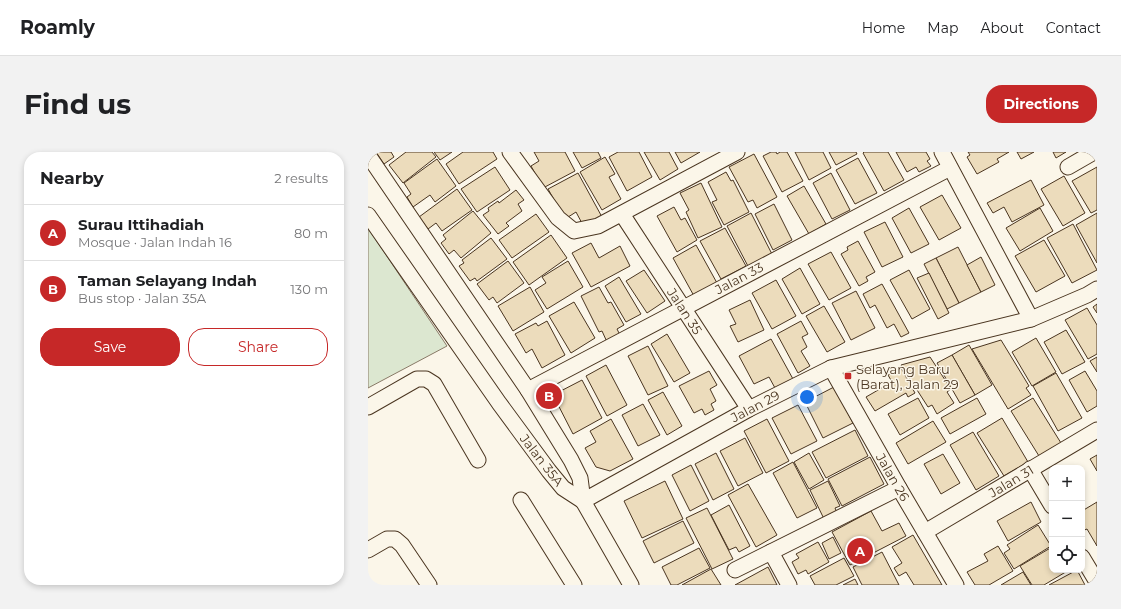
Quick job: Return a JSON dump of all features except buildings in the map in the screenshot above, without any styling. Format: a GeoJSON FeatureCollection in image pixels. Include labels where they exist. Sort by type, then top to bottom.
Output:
{"type":"FeatureCollection","features":[{"type":"Feature","properties":{"kind":"street"},"geometry":{"type":"LineString","coordinates":[[510,152],[558,218],[574,231],[598,226],[737,152]]}},
{"type":"Feature","properties":{"kind":"street"},"geometry":{"type":"LineString","coordinates":[[942,152],[1031,319]]}},
{"type":"Feature","properties":{"kind":"street"},"geometry":{"type":"LineString","coordinates":[[1068,167],[1094,152]]}},
{"type":"Feature","properties":{"kind":"street","name":"Jalan 35A"},"geometry":{"type":"LineString","coordinates":[[368,155],[528,390],[571,460],[580,478],[583,501]]}},
{"type":"Feature","properties":{"kind":"street","name":"Jalan 33"},"geometry":{"type":"LineString","coordinates":[[528,390],[950,168]]}},
{"type":"Feature","properties":{"kind":"street","name":"Jalan 35"},"geometry":{"type":"LineString","coordinates":[[622,214],[749,409]]}},
{"type":"Feature","properties":{"kind":"street","name":"Jalan 35A"},"geometry":{"type":"LineString","coordinates":[[368,215],[499,403],[545,465],[563,488],[583,501]]}},
{"type":"Feature","properties":{"kind":"street","name":"Jalan 29"},"geometry":{"type":"LineString","coordinates":[[583,501],[749,409],[831,368],[1031,319],[1087,295],[1097,289]]}},
{"type":"Feature","properties":{"kind":"street","name":"Jalan 26"},"geometry":{"type":"LineString","coordinates":[[831,368],[956,585]]}},
{"type":"Feature","properties":{"kind":"street"},"geometry":{"type":"LineString","coordinates":[[368,407],[417,378],[426,379],[434,384],[478,460]]}},
{"type":"Feature","properties":{"kind":"street","name":"Jalan 31"},"geometry":{"type":"LineString","coordinates":[[925,532],[1097,430]]}},
{"type":"Feature","properties":{"kind":"street"},"geometry":{"type":"LineString","coordinates":[[1030,470],[1049,501]]}},
{"type":"Feature","properties":{"kind":"street"},"geometry":{"type":"LineString","coordinates":[[735,570],[899,488]]}},
{"type":"Feature","properties":{"kind":"street"},"geometry":{"type":"LineString","coordinates":[[520,500],[574,585]]}},
{"type":"Feature","properties":{"kind":"street"},"geometry":{"type":"LineString","coordinates":[[583,501],[631,585]]}},
{"type":"Feature","properties":{"kind":"street"},"geometry":{"type":"LineString","coordinates":[[368,550],[387,539],[395,539],[402,544],[429,585]]}},
{"type":"Feature","properties":{"kind":"street"},"geometry":{"type":"LineString","coordinates":[[771,552],[789,585]]}},
{"type":"Feature","properties":{"kind":"street"},"geometry":{"type":"LineString","coordinates":[[1089,563],[1097,582]]}},
{"type":"Feature","properties":{"kind":"green space"},"geometry":{"type":"Polygon","coordinates":[[[368,228],[447,346],[368,388],[368,228]]]}},
{"type":"Feature","properties":{"kind":"place","name":"Selayang Baru (Barat), Jalan 29"},"geometry":{"type":"Point","coordinates":[848,376]}},
{"type":"Feature","properties":{"kind":"place","name":"Taman Selayang Indah"},"geometry":{"type":"Point","coordinates":[549,396]}},
{"type":"Feature","properties":{"kind":"place","name":"Surau Ittihadiah"},"geometry":{"type":"Point","coordinates":[860,551]}}]}
